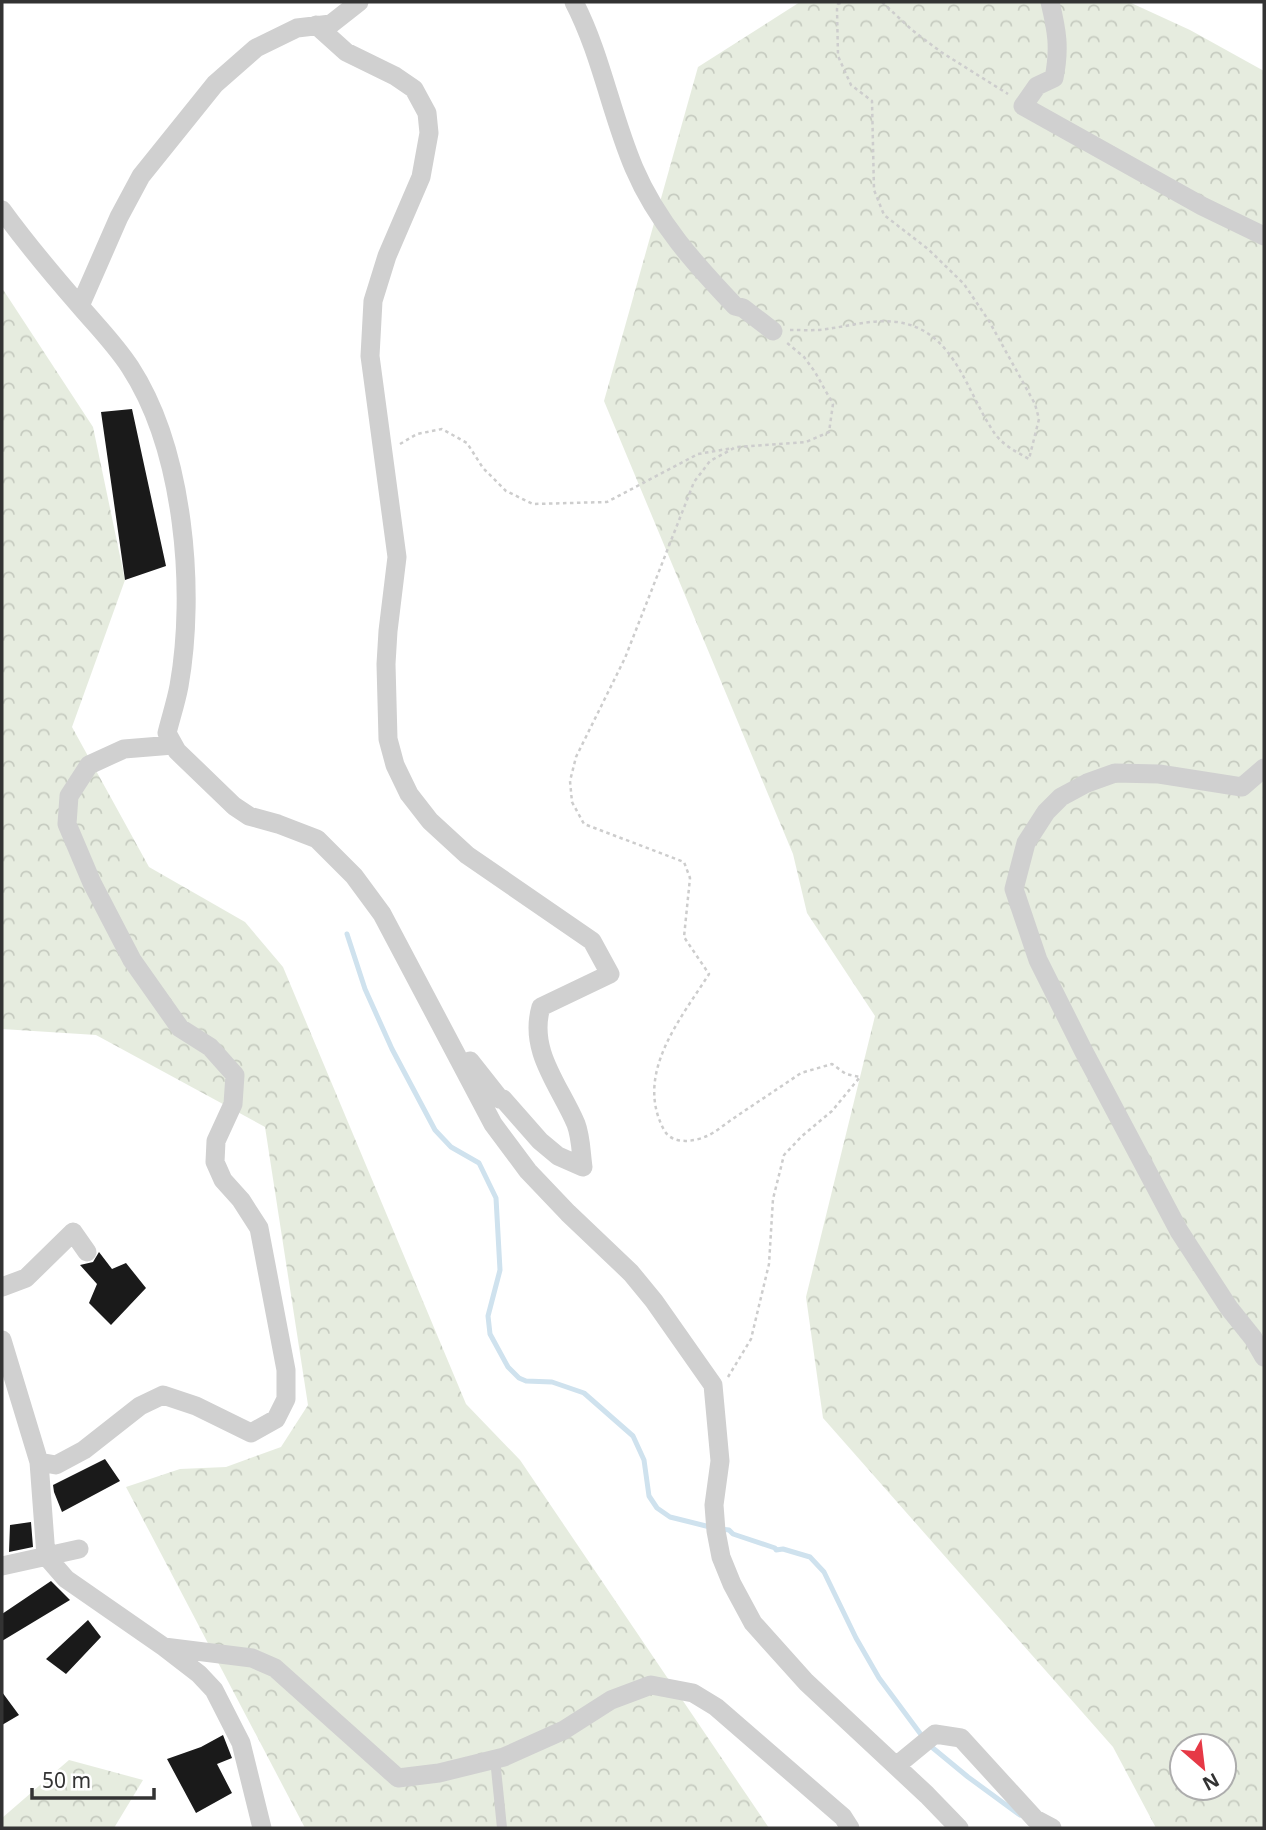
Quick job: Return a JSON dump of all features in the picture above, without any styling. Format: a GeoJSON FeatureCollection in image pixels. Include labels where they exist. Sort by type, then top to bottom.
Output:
{"type":"FeatureCollection","features":[{"type":"Feature","properties":{"kind":"street"},"geometry":{"type":"LineString","coordinates":[[80,306],[119,217],[141,176],[215,84],[256,48],[297,28],[331,24],[359,2]]}},
{"type":"Feature","properties":{"kind":"street"},"geometry":{"type":"LineString","coordinates":[[574,2],[613,101],[634,167],[656,211],[697,265],[735,306],[743,308],[773,331]]}},
{"type":"Feature","properties":{"kind":"street"},"geometry":{"type":"LineString","coordinates":[[1050,2],[1059,38],[1054,78],[1037,86],[1023,106],[1202,206],[1264,236]]}},
{"type":"Feature","properties":{"kind":"street"},"geometry":{"type":"LineString","coordinates":[[316,25],[346,52],[395,76],[414,89],[427,113],[429,133],[421,177],[387,256],[373,301],[370,356],[397,557],[388,631],[388,739],[395,765],[409,794],[430,821],[467,855],[592,941],[610,974],[541,1007],[538,1020],[539,1049],[577,1127],[583,1167],[558,1156],[540,1141],[503,1099],[500,1099],[443,1027]]}},
{"type":"Feature","properties":{"kind":"street"},"geometry":{"type":"LineString","coordinates":[[2,210],[30,248],[130,367],[158,420],[173,467],[183,545],[185,624],[179,686],[167,733],[173,745],[233,806],[250,816],[317,839],[354,876],[382,914],[493,1124],[528,1171],[631,1273],[713,1385],[720,1461],[715,1505],[716,1531],[721,1557],[753,1623],[806,1682],[959,1828]]}},
{"type":"Feature","properties":{"kind":"street"},"geometry":{"type":"LineString","coordinates":[[39,1462],[56,1465],[74,1455],[140,1406],[163,1395],[196,1406],[251,1433],[276,1419],[286,1399],[286,1370],[260,1228],[223,1180],[215,1161],[216,1141],[233,1104],[235,1075],[210,1047],[180,1028],[132,960],[92,883],[67,824],[69,796],[89,765],[124,749],[173,745]]}},
{"type":"Feature","properties":{"kind":"street"},"geometry":{"type":"LineString","coordinates":[[1264,768],[1242,787],[1159,774],[1115,773],[1087,783],[1060,797],[1046,812],[1026,843],[1014,889],[1038,960],[1179,1231],[1228,1308],[1253,1338],[1264,1357]]}},
{"type":"Feature","properties":{"kind":"street"},"geometry":{"type":"LineString","coordinates":[[2,1287],[26,1278],[73,1232],[87,1252]]}},
{"type":"Feature","properties":{"kind":"street"},"geometry":{"type":"LineString","coordinates":[[2,1340],[39,1462],[46,1556],[66,1579],[164,1647],[199,1674],[214,1690],[241,1743],[262,1828]]}},
{"type":"Feature","properties":{"kind":"street"},"geometry":{"type":"LineString","coordinates":[[2,1566],[79,1549]]}},
{"type":"Feature","properties":{"kind":"street"},"geometry":{"type":"LineString","coordinates":[[164,1647],[253,1658],[275,1668],[398,1778],[439,1773],[495,1759],[564,1730],[611,1700],[650,1685],[693,1693],[716,1707],[843,1817],[850,1828]]}},
{"type":"Feature","properties":{"kind":"street"},"geometry":{"type":"LineString","coordinates":[[896,1766],[935,1734],[961,1738],[1035,1819],[1052,1828]]}},
{"type":"Feature","properties":{"kind":"lane"},"geometry":{"type":"LineString","coordinates":[[495,1759],[502,1828]]}},
{"type":"Feature","properties":{"kind":"path"},"geometry":{"type":"LineString","coordinates":[[773,331],[831,329],[855,323],[894,321],[913,325],[932,334],[947,349],[996,435],[1010,449],[1029,459],[1039,419],[1035,404],[989,321],[964,284],[928,249],[884,215],[874,190],[872,101],[851,85],[838,56],[837,9],[838,4],[843,2]]}},
{"type":"Feature","properties":{"kind":"path"},"geometry":{"type":"LineString","coordinates":[[882,2],[941,52],[1000,88],[1023,106]]}},
{"type":"Feature","properties":{"kind":"path"},"geometry":{"type":"LineString","coordinates":[[383,453],[417,434],[442,429],[467,443],[483,468],[506,491],[533,505],[607,502],[698,454],[736,447],[806,442],[829,432],[832,404],[804,357],[773,331]]}},
{"type":"Feature","properties":{"kind":"path"},"geometry":{"type":"LineString","coordinates":[[716,1398],[751,1339],[769,1264],[773,1199],[784,1155],[832,1111],[860,1077],[846,1074],[832,1064],[816,1068],[801,1073],[707,1136],[682,1142],[666,1135],[655,1113],[653,1088],[657,1069],[666,1041],[709,974],[684,937],[690,878],[684,862],[584,824],[572,802],[570,781],[576,757],[625,658],[694,482],[710,460],[736,447]]}},
{"type":"Feature","properties":{"kind":"green space"},"geometry":{"type":"Polygon","coordinates":[[[800,2],[1129,2],[1190,30],[1264,71],[1264,1828],[1156,1828],[1113,1747],[823,1418],[806,1297],[875,1016],[807,913],[793,854],[604,401],[698,67],[800,2]]]}},
{"type":"Feature","properties":{"kind":"green space"},"geometry":{"type":"Polygon","coordinates":[[[2,288],[93,427],[125,580],[72,727],[149,867],[245,922],[283,967],[466,1404],[520,1460],[769,1828],[305,1828],[126,1487],[180,1469],[226,1467],[281,1447],[308,1405],[265,1127],[96,1035],[2,1029],[2,288]]]}},
{"type":"Feature","properties":{"kind":"green space"},"geometry":{"type":"Polygon","coordinates":[[[69,1760],[143,1780],[114,1828],[2,1828],[2,1818],[69,1760]]]}},
{"type":"Feature","properties":{"kind":"building"},"geometry":{"type":"Polygon","coordinates":[[[132,409],[166,566],[125,580],[101,412],[132,409]]]}},
{"type":"Feature","properties":{"kind":"building"},"geometry":{"type":"Polygon","coordinates":[[[99,1252],[112,1269],[126,1263],[146,1288],[111,1325],[89,1303],[97,1284],[80,1265],[93,1262],[99,1252]]]}},
{"type":"Feature","properties":{"kind":"building"},"geometry":{"type":"Polygon","coordinates":[[[105,1459],[120,1481],[62,1512],[53,1485],[105,1459]]]}},
{"type":"Feature","properties":{"kind":"building"},"geometry":{"type":"Polygon","coordinates":[[[31,1522],[33,1547],[9,1552],[10,1525],[31,1522]]]}},
{"type":"Feature","properties":{"kind":"building"},"geometry":{"type":"Polygon","coordinates":[[[51,1581],[70,1600],[2,1641],[2,1614],[51,1581]]]}},
{"type":"Feature","properties":{"kind":"building"},"geometry":{"type":"Polygon","coordinates":[[[88,1620],[101,1637],[66,1674],[46,1659],[88,1620]]]}},
{"type":"Feature","properties":{"kind":"building"},"geometry":{"type":"Polygon","coordinates":[[[2,1692],[19,1715],[2,1725],[2,1692]]]}},
{"type":"Feature","properties":{"kind":"building"},"geometry":{"type":"Polygon","coordinates":[[[223,1735],[232,1758],[217,1764],[232,1793],[196,1813],[167,1759],[201,1747],[223,1735]]]}},
{"type":"Feature","properties":{"kind":"waterway"},"geometry":{"type":"LineString","coordinates":[[347,934],[365,989],[392,1049],[435,1130],[451,1147],[479,1163],[496,1198],[500,1270],[488,1316],[490,1334],[508,1367],[526,1381],[552,1382],[584,1393],[633,1436],[644,1460],[649,1496],[657,1508],[670,1517],[710,1527]]}},
{"type":"Feature","properties":{"kind":"waterway"},"geometry":{"type":"LineString","coordinates":[[720,1529],[729,1530],[733,1534],[776,1550],[783,1549],[810,1557],[824,1572],[879,1678],[928,1744],[1020,1815]]}}]}
